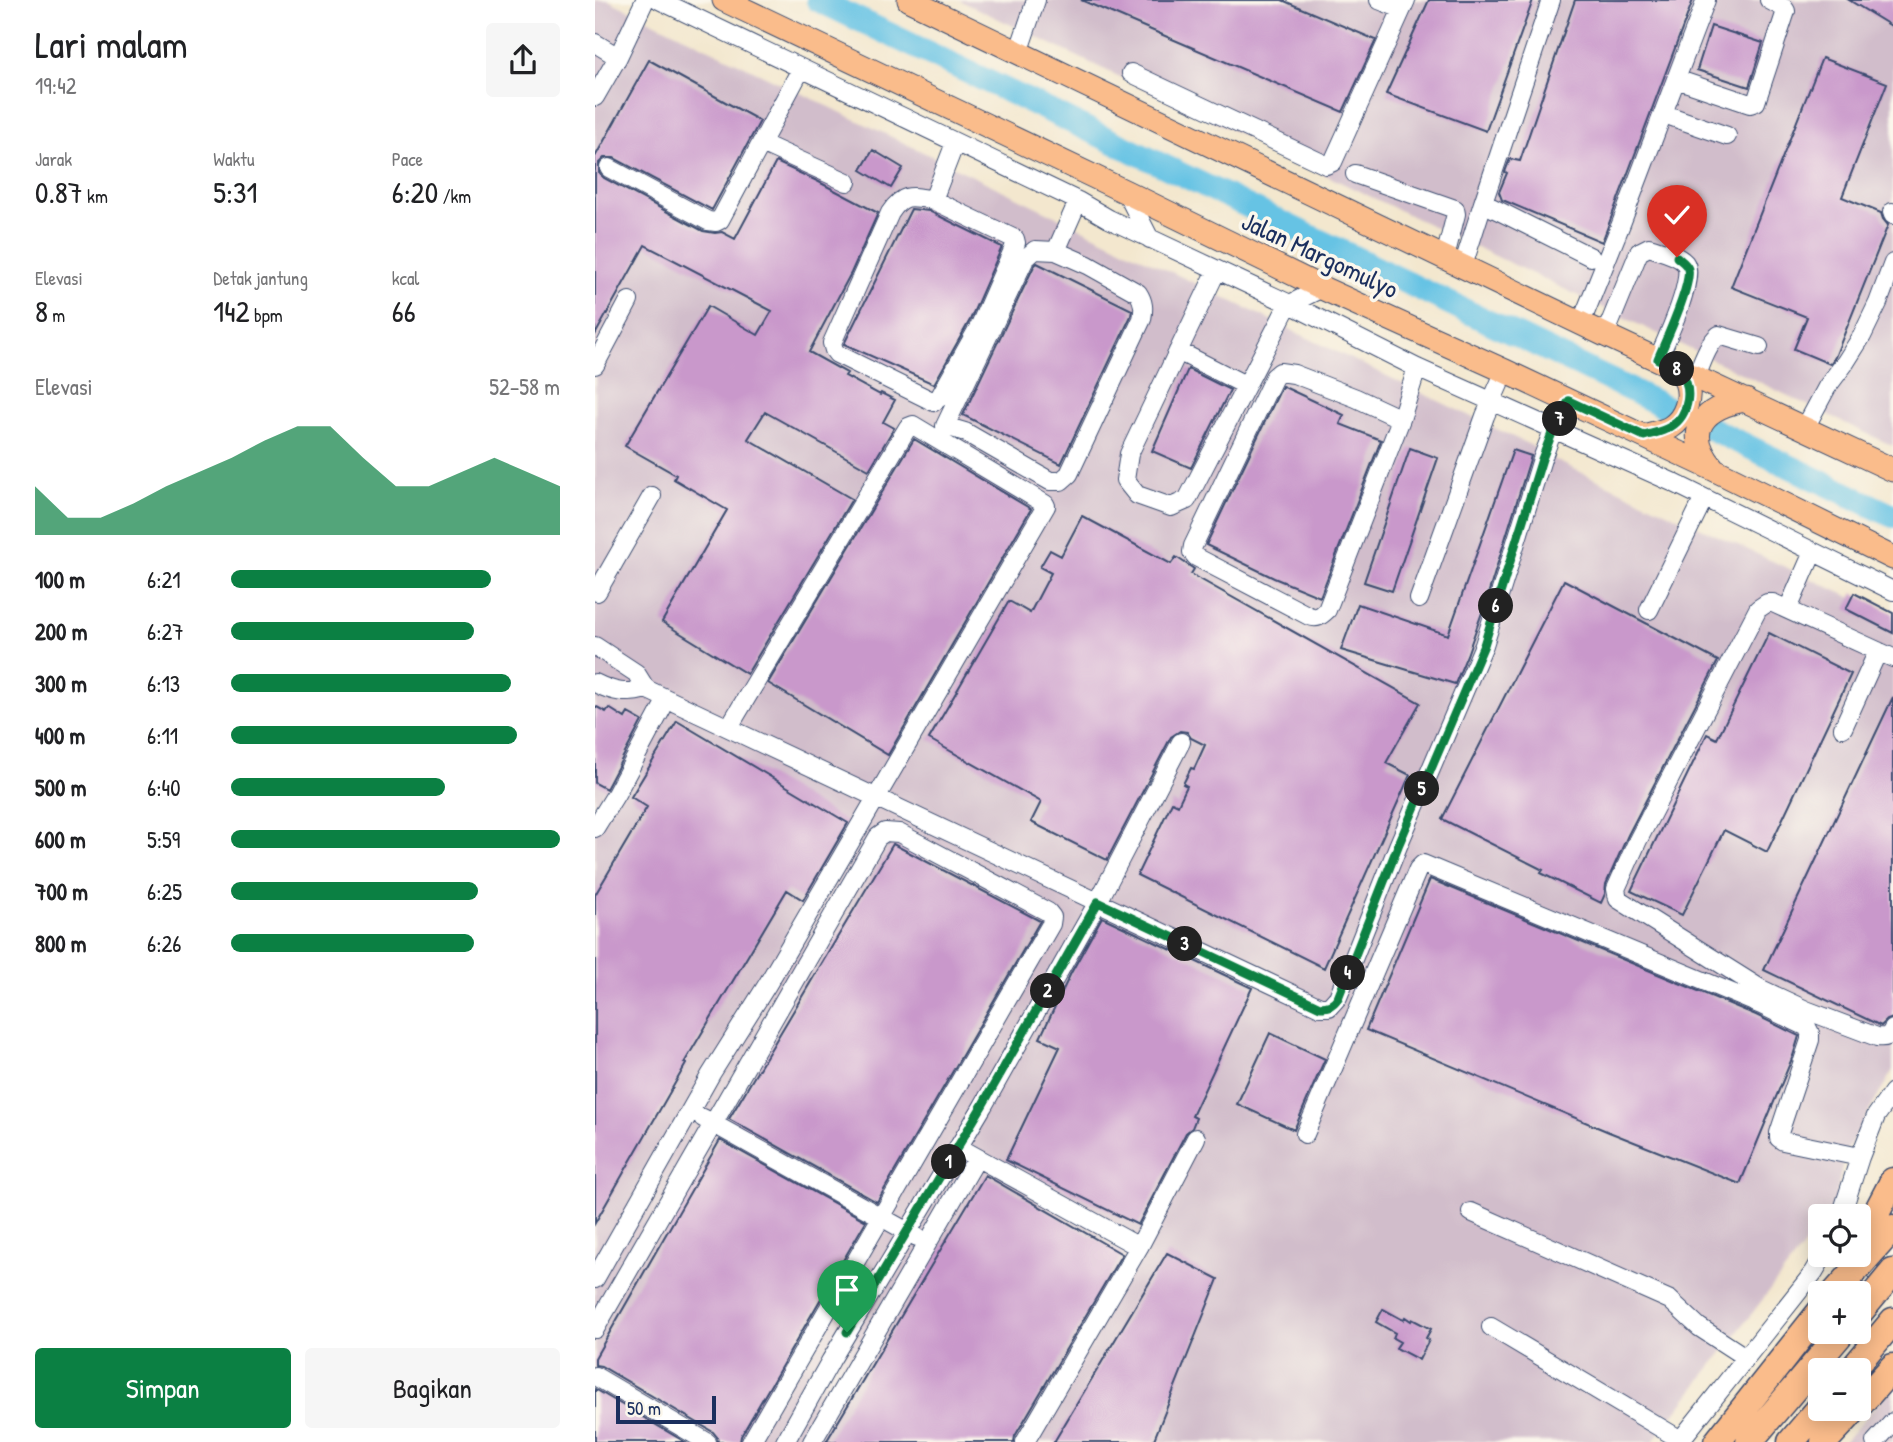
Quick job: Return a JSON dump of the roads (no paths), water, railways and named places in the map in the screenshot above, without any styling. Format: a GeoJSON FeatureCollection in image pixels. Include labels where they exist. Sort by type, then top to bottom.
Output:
{"type":"FeatureCollection","features":[{"type":"Feature","properties":{"kind":"highway"},"geometry":{"type":"LineString","coordinates":[[1871,1222],[1893,1181]]}},
{"type":"Feature","properties":{"kind":"highway"},"geometry":{"type":"LineString","coordinates":[[1845,1281],[1893,1228]]}},
{"type":"Feature","properties":{"kind":"highway"},"geometry":{"type":"LineString","coordinates":[[1871,1299],[1893,1272]]}},
{"type":"Feature","properties":{"kind":"highway"},"geometry":{"type":"LineString","coordinates":[[1862,1358],[1893,1321]]}},
{"type":"Feature","properties":{"kind":"highway"},"geometry":{"type":"LineString","coordinates":[[1717,1442],[1808,1327]]}},
{"type":"Feature","properties":{"kind":"highway"},"geometry":{"type":"LineString","coordinates":[[1749,1442],[1832,1344]]}},
{"type":"Feature","properties":{"kind":"highway"},"geometry":{"type":"LineString","coordinates":[[1871,1392],[1893,1367]]}},
{"type":"Feature","properties":{"kind":"highway"},"geometry":{"type":"LineString","coordinates":[[1791,1442],[1809,1421]]}},
{"type":"Feature","properties":{"kind":"highway"},"geometry":{"type":"LineString","coordinates":[[1824,1442],[1844,1421]]}},
{"type":"Feature","properties":{"kind":"main road","name":"Jalan Margomulyo"},"geometry":{"type":"LineString","coordinates":[[725,0],[1322,288],[1709,463],[1893,558]]}},
{"type":"Feature","properties":{"kind":"main road","name":"Jalan Margomulyo"},"geometry":{"type":"LineString","coordinates":[[909,0],[1738,401],[1805,428],[1893,470]]}},
{"type":"Feature","properties":{"kind":"main road"},"geometry":{"type":"LineString","coordinates":[[1649,435],[1672,426],[1684,413],[1688,399],[1679,371]]}},
{"type":"Feature","properties":{"kind":"main road"},"geometry":{"type":"LineString","coordinates":[[1709,463],[1698,441],[1699,430],[1711,411],[1738,401]]}},
{"type":"Feature","properties":{"kind":"street"},"geometry":{"type":"LineString","coordinates":[[595,97],[618,57],[645,0]]}},
{"type":"Feature","properties":{"kind":"street"},"geometry":{"type":"LineString","coordinates":[[659,0],[1078,201],[1109,219],[1417,368],[1704,498],[1893,591]]}},
{"type":"Feature","properties":{"kind":"street"},"geometry":{"type":"LineString","coordinates":[[1018,53],[1036,0]]}},
{"type":"Feature","properties":{"kind":"street"},"geometry":{"type":"LineString","coordinates":[[1131,73],[1326,164],[1333,162],[1404,4],[1379,0]]}},
{"type":"Feature","properties":{"kind":"street"},"geometry":{"type":"LineString","coordinates":[[1454,262],[1483,204],[1551,0]]}},
{"type":"Feature","properties":{"kind":"street"},"geometry":{"type":"LineString","coordinates":[[1581,323],[1706,0]]}},
{"type":"Feature","properties":{"kind":"street"},"geometry":{"type":"LineString","coordinates":[[1676,79],[1750,104],[1756,102],[1786,11],[1769,0]]}},
{"type":"Feature","properties":{"kind":"street"},"geometry":{"type":"LineString","coordinates":[[595,43],[618,57]]}},
{"type":"Feature","properties":{"kind":"street"},"geometry":{"type":"LineString","coordinates":[[609,167],[708,221],[720,220],[801,69]]}},
{"type":"Feature","properties":{"kind":"street"},"geometry":{"type":"LineString","coordinates":[[1664,114],[1727,136]]}},
{"type":"Feature","properties":{"kind":"street"},"geometry":{"type":"LineString","coordinates":[[761,143],[847,182]]}},
{"type":"Feature","properties":{"kind":"street"},"geometry":{"type":"LineString","coordinates":[[933,200],[955,143]]}},
{"type":"Feature","properties":{"kind":"street"},"geometry":{"type":"LineString","coordinates":[[1355,174],[1455,209],[1454,262]]}},
{"type":"Feature","properties":{"kind":"street"},"geometry":{"type":"LineString","coordinates":[[1126,192],[1150,239]]}},
{"type":"Feature","properties":{"kind":"street"},"geometry":{"type":"LineString","coordinates":[[910,196],[933,200],[1015,239],[1016,243],[979,326],[939,398],[934,402],[837,354],[832,343],[890,213],[897,203],[910,196]]}},
{"type":"Feature","properties":{"kind":"street"},"geometry":{"type":"LineString","coordinates":[[1056,251],[1078,201]]}},
{"type":"Feature","properties":{"kind":"street"},"geometry":{"type":"LineString","coordinates":[[1483,204],[1591,257]]}},
{"type":"Feature","properties":{"kind":"street"},"geometry":{"type":"LineString","coordinates":[[1605,335],[1640,252],[1649,247],[1677,257],[1688,271],[1678,310],[1679,371]]}},
{"type":"Feature","properties":{"kind":"street"},"geometry":{"type":"LineString","coordinates":[[1035,250],[1056,251],[1088,265],[1138,293],[1144,309],[1142,319],[1069,474],[1061,481],[1050,481],[965,432],[945,426],[1029,254],[1035,250]]}},
{"type":"Feature","properties":{"kind":"street"},"geometry":{"type":"LineString","coordinates":[[1805,428],[1827,387],[1862,336],[1893,263]]}},
{"type":"Feature","properties":{"kind":"street"},"geometry":{"type":"LineString","coordinates":[[1217,270],[1129,454],[1125,480],[1137,495],[1171,508],[1187,500],[1288,305],[1322,288]]}},
{"type":"Feature","properties":{"kind":"street"},"geometry":{"type":"LineString","coordinates":[[595,365],[629,301]]}},
{"type":"Feature","properties":{"kind":"street"},"geometry":{"type":"LineString","coordinates":[[1679,371],[1707,351],[1719,335],[1759,347]]}},
{"type":"Feature","properties":{"kind":"street"},"geometry":{"type":"LineString","coordinates":[[1178,352],[1245,385]]}},
{"type":"Feature","properties":{"kind":"street"},"geometry":{"type":"LineString","coordinates":[[1401,419],[1356,398],[1307,379],[1280,372],[1275,377],[1204,522],[1192,552],[1196,557],[1309,616],[1321,616],[1327,610],[1401,419],[1417,368]]}},
{"type":"Feature","properties":{"kind":"street"},"geometry":{"type":"LineString","coordinates":[[1419,599],[1491,402],[1505,371]]}},
{"type":"Feature","properties":{"kind":"street"},"geometry":{"type":"LineString","coordinates":[[595,646],[636,673],[646,689],[1320,1007],[1329,1007],[1338,998],[1398,846],[1484,645],[1542,459],[1554,428],[1569,401]]}},
{"type":"Feature","properties":{"kind":"street"},"geometry":{"type":"LineString","coordinates":[[595,1279],[711,1074],[767,985],[1046,506],[1044,503],[913,425],[908,427],[729,727]]}},
{"type":"Feature","properties":{"kind":"street"},"geometry":{"type":"LineString","coordinates":[[596,593],[652,496]]}},
{"type":"Feature","properties":{"kind":"street"},"geometry":{"type":"LineString","coordinates":[[1649,610],[1704,498]]}},
{"type":"Feature","properties":{"kind":"street"},"geometry":{"type":"LineString","coordinates":[[1788,609],[1813,552]]}},
{"type":"Feature","properties":{"kind":"street"},"geometry":{"type":"LineString","coordinates":[[1843,728],[1885,655],[1788,609],[1767,603],[1758,609],[1638,839],[1616,889],[1616,895],[1662,928],[1761,989],[1806,1010],[1877,1037],[1885,1038],[1893,1029]]}},
{"type":"Feature","properties":{"kind":"street"},"geometry":{"type":"LineString","coordinates":[[595,683],[622,693],[646,689]]}},
{"type":"Feature","properties":{"kind":"street"},"geometry":{"type":"LineString","coordinates":[[595,828],[667,699]]}},
{"type":"Feature","properties":{"kind":"street"},"geometry":{"type":"LineString","coordinates":[[785,1442],[1098,902],[1181,742]]}},
{"type":"Feature","properties":{"kind":"street"},"geometry":{"type":"LineString","coordinates":[[595,1329],[878,837],[885,832],[899,833],[1048,912],[1052,917],[1051,924],[751,1442]]}},
{"type":"Feature","properties":{"kind":"street"},"geometry":{"type":"LineString","coordinates":[[998,885],[1010,859]]}},
{"type":"Feature","properties":{"kind":"street"},"geometry":{"type":"LineString","coordinates":[[1305,1134],[1418,869],[1423,864],[1761,1005],[1807,1027],[1810,1040],[1779,1138],[1860,1157]]}},
{"type":"Feature","properties":{"kind":"street"},"geometry":{"type":"LineString","coordinates":[[767,985],[786,995]]}},
{"type":"Feature","properties":{"kind":"street"},"geometry":{"type":"LineString","coordinates":[[954,1092],[982,1106]]}},
{"type":"Feature","properties":{"kind":"street"},"geometry":{"type":"LineString","coordinates":[[1845,1204],[1876,1116],[1893,1092]]}},
{"type":"Feature","properties":{"kind":"street"},"geometry":{"type":"LineString","coordinates":[[690,1113],[713,1123],[927,1244]]}},
{"type":"Feature","properties":{"kind":"street"},"geometry":{"type":"LineString","coordinates":[[1025,1442],[1139,1247],[1196,1138]]}},
{"type":"Feature","properties":{"kind":"street"},"geometry":{"type":"LineString","coordinates":[[958,1147],[1139,1247]]}},
{"type":"Feature","properties":{"kind":"street"},"geometry":{"type":"LineString","coordinates":[[812,1442],[977,1158]]}},
{"type":"Feature","properties":{"kind":"street"},"geometry":{"type":"LineString","coordinates":[[1471,1212],[1670,1300],[1699,1327],[1745,1357]]}},
{"type":"Feature","properties":{"kind":"street"},"geometry":{"type":"LineString","coordinates":[[629,1218],[651,1231]]}},
{"type":"Feature","properties":{"kind":"street"},"geometry":{"type":"LineString","coordinates":[[1491,1326],[1680,1441],[1817,1267]]}},
{"type":"Feature","properties":{"kind":"street"},"geometry":{"type":"LineString","coordinates":[[847,1332],[869,1345]]}},
{"type":"Feature","properties":{"kind":"street"},"geometry":{"type":"LineString","coordinates":[[807,1346],[831,1360]]}},
{"type":"Feature","properties":{"kind":"street"},"geometry":{"type":"LineString","coordinates":[[595,1376],[707,1442]]}},
{"type":"Feature","properties":{"kind":"street"},"geometry":{"type":"LineString","coordinates":[[1875,1442],[1893,1422]]}},
{"type":"Feature","properties":{"kind":"waterway"},"geometry":{"type":"LineString","coordinates":[[818,0],[1893,516]]}}]}
